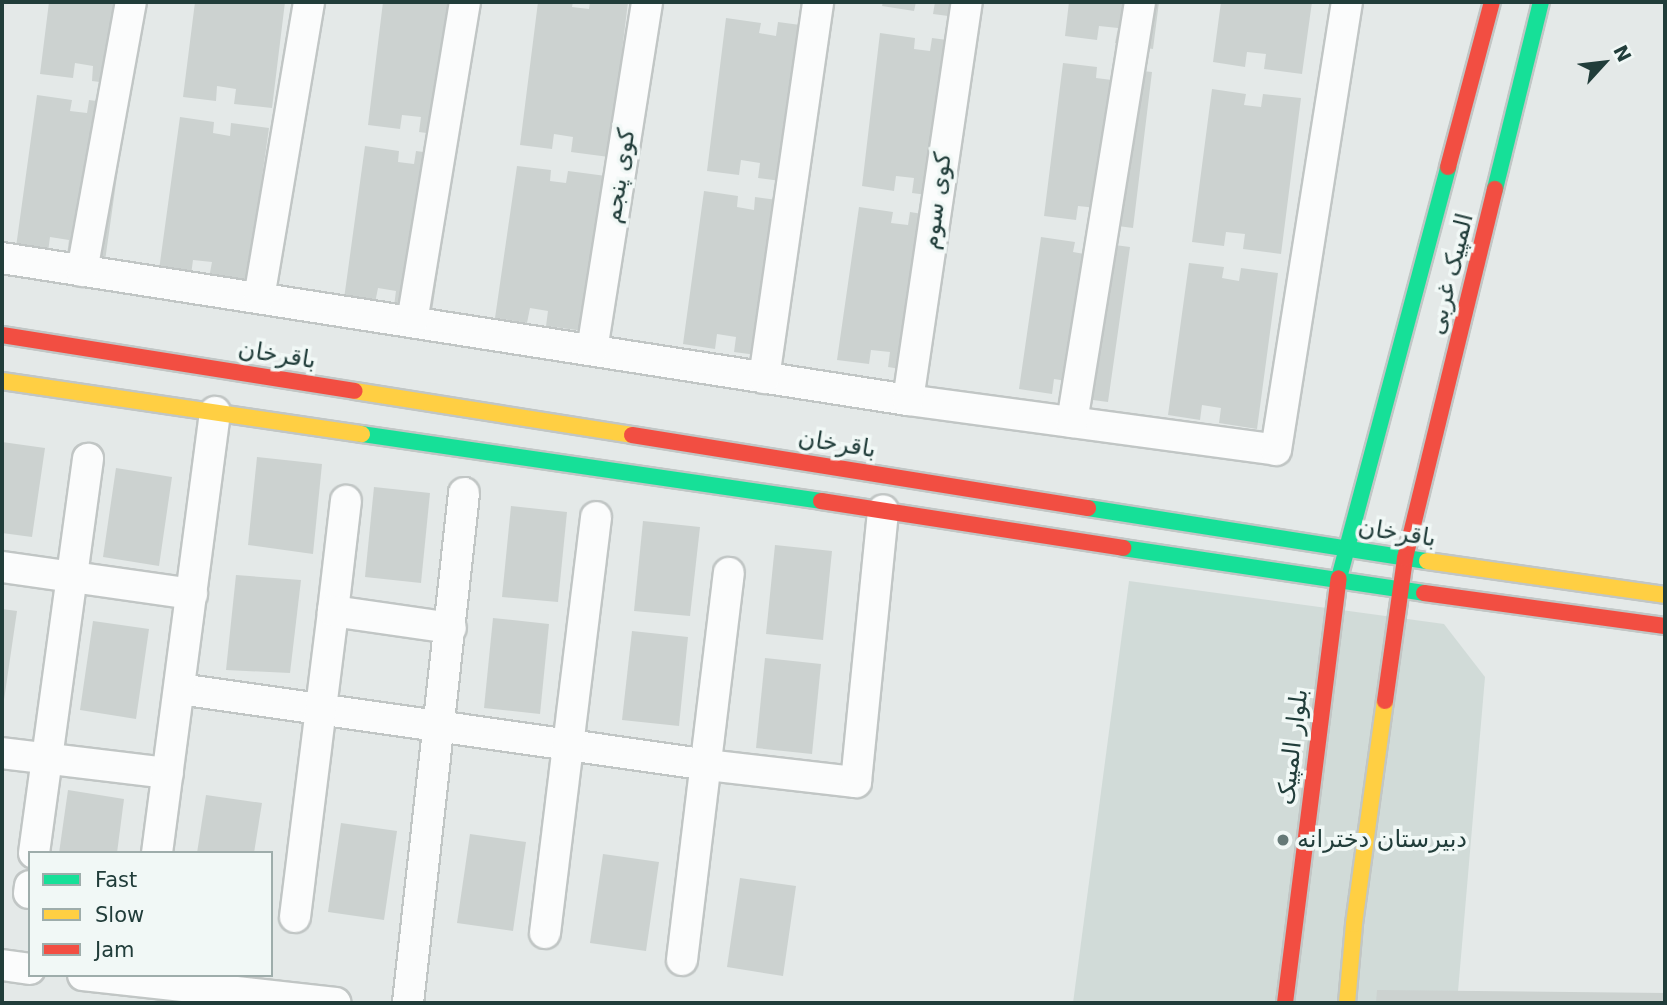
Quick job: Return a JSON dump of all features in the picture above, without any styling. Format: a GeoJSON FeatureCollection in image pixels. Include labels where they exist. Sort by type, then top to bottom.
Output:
{"type":"FeatureCollection","features":[{"type":"Feature","properties":{"kind":"street"},"geometry":{"type":"LineString","coordinates":[[82,271],[131,2]]}},
{"type":"Feature","properties":{"kind":"street"},"geometry":{"type":"LineString","coordinates":[[259,298],[309,2]]}},
{"type":"Feature","properties":{"kind":"street"},"geometry":{"type":"LineString","coordinates":[[412,322],[465,2]]}},
{"type":"Feature","properties":{"kind":"street","name":"کوی پنجم"},"geometry":{"type":"LineString","coordinates":[[592,350],[648,2]]}},
{"type":"Feature","properties":{"kind":"street"},"geometry":{"type":"LineString","coordinates":[[764,377],[818,2]]}},
{"type":"Feature","properties":{"kind":"street","name":"کوی سوم"},"geometry":{"type":"LineString","coordinates":[[908,400],[967,2]]}},
{"type":"Feature","properties":{"kind":"street"},"geometry":{"type":"LineString","coordinates":[[1072,422],[1140,2]]}},
{"type":"Feature","properties":{"kind":"street"},"geometry":{"type":"LineString","coordinates":[[2,258],[908,400],[1276,450],[1347,2]]}},
{"type":"Feature","properties":{"kind":"street","name":"المپیک غربی"},"geometry":{"type":"LineString","coordinates":[[1338,581],[1492,2]]}},
{"type":"Feature","properties":{"kind":"street","name":"المپیک غربی"},"geometry":{"type":"LineString","coordinates":[[1401,588],[1405,558],[1541,2]]}},
{"type":"Feature","properties":{"kind":"street","name":"باقرخان"},"geometry":{"type":"LineString","coordinates":[[2,335],[1405,558],[1665,595]]}},
{"type":"Feature","properties":{"kind":"street"},"geometry":{"type":"LineString","coordinates":[[2,381],[883,510],[1338,581],[1665,626]]}},
{"type":"Feature","properties":{"kind":"street"},"geometry":{"type":"LineString","coordinates":[[157,851],[215,412]]}},
{"type":"Feature","properties":{"kind":"street"},"geometry":{"type":"LineString","coordinates":[[34,851],[88,459]]}},
{"type":"Feature","properties":{"kind":"street"},"geometry":{"type":"LineString","coordinates":[[408,1003],[441,725],[464,493]]}},
{"type":"Feature","properties":{"kind":"street"},"geometry":{"type":"LineString","coordinates":[[295,917],[323,709],[346,501]]}},
{"type":"Feature","properties":{"kind":"street"},"geometry":{"type":"LineString","coordinates":[[180,689],[570,743],[708,765],[856,782],[883,510]]}},
{"type":"Feature","properties":{"kind":"street"},"geometry":{"type":"LineString","coordinates":[[545,933],[596,517]]}},
{"type":"Feature","properties":{"kind":"street"},"geometry":{"type":"LineString","coordinates":[[2,567],[192,594]]}},
{"type":"Feature","properties":{"kind":"street"},"geometry":{"type":"LineString","coordinates":[[682,960],[708,765],[729,573]]}},
{"type":"Feature","properties":{"kind":"street","name":"بلوار المپیک"},"geometry":{"type":"LineString","coordinates":[[1285,1003],[1338,581]]}},
{"type":"Feature","properties":{"kind":"street"},"geometry":{"type":"LineString","coordinates":[[1347,1003],[1354,925],[1401,588]]}},
{"type":"Feature","properties":{"kind":"street"},"geometry":{"type":"LineString","coordinates":[[333,611],[451,628]]}},
{"type":"Feature","properties":{"kind":"street"},"geometry":{"type":"LineString","coordinates":[[2,753],[168,773]]}},
{"type":"Feature","properties":{"kind":"street"},"geometry":{"type":"LineString","coordinates":[[2,965],[28,969]]}},
{"type":"Feature","properties":{"kind":"street"},"geometry":{"type":"LineString","coordinates":[[101,977],[335,1003]]}},
{"type":"Feature","properties":{"kind":"shaded area","name":"دبیرستان دخترانه"},"geometry":{"type":"Polygon","coordinates":[[[1129,581],[1444,624],[1485,677],[1457,1003],[1073,1003],[1129,581]]]}},
{"type":"Feature","properties":{"kind":"building"},"geometry":{"type":"Polygon","coordinates":[[[49,2],[140,2],[130,86],[92,81],[93,66],[75,63],[73,78],[40,74],[49,2]]]}},
{"type":"Feature","properties":{"kind":"building"},"geometry":{"type":"Polygon","coordinates":[[[195,2],[285,2],[272,108],[234,104],[236,89],[217,86],[216,101],[183,97],[195,2]]]}},
{"type":"Feature","properties":{"kind":"building"},"geometry":{"type":"Polygon","coordinates":[[[383,2],[474,2],[457,137],[419,132],[421,117],[402,115],[400,129],[368,125],[383,2]]]}},
{"type":"Feature","properties":{"kind":"building"},"geometry":{"type":"Polygon","coordinates":[[[538,2],[573,2],[572,7],[589,9],[590,2],[628,2],[609,157],[571,152],[573,137],[554,134],[552,149],[520,145],[538,2]]]}},
{"type":"Feature","properties":{"kind":"building"},"geometry":{"type":"Polygon","coordinates":[[[883,2],[916,2],[914,11],[882,6],[883,2]]]}},
{"type":"Feature","properties":{"kind":"building"},"geometry":{"type":"Polygon","coordinates":[[[935,2],[973,2],[971,19],[933,14],[935,2]]]}},
{"type":"Feature","properties":{"kind":"building"},"geometry":{"type":"Polygon","coordinates":[[[1069,2],[1159,2],[1153,49],[1115,43],[1118,28],[1099,26],[1097,40],[1065,36],[1069,2]]]}},
{"type":"Feature","properties":{"kind":"building"},"geometry":{"type":"Polygon","coordinates":[[[1221,2],[1312,2],[1302,74],[1264,69],[1266,54],[1247,52],[1245,67],[1213,62],[1221,2]]]}},
{"type":"Feature","properties":{"kind":"building"},"geometry":{"type":"Polygon","coordinates":[[[726,18],[761,23],[759,33],[776,36],[778,22],[815,27],[796,183],[758,178],[760,163],[741,160],[739,175],[707,171],[726,18]]]}},
{"type":"Feature","properties":{"kind":"building"},"geometry":{"type":"Polygon","coordinates":[[[880,33],[915,38],[914,49],[930,51],[932,38],[970,43],[950,198],[912,193],[914,178],[896,176],[894,191],[862,186],[880,33]]]}},
{"type":"Feature","properties":{"kind":"building"},"geometry":{"type":"Polygon","coordinates":[[[1063,63],[1097,67],[1096,78],[1112,80],[1114,68],[1152,72],[1133,228],[1095,223],[1097,208],[1078,206],[1076,220],[1044,216],[1063,63]]]}},
{"type":"Feature","properties":{"kind":"building"},"geometry":{"type":"Polygon","coordinates":[[[1212,89],[1246,94],[1244,105],[1261,107],[1263,94],[1301,98],[1281,254],[1243,249],[1245,234],[1226,232],[1224,246],[1192,242],[1212,89]]]}},
{"type":"Feature","properties":{"kind":"building"},"geometry":{"type":"Polygon","coordinates":[[[37,95],[72,100],[70,111],[87,113],[89,100],[127,105],[105,261],[67,255],[69,240],[50,237],[48,252],[16,247],[37,95]]]}},
{"type":"Feature","properties":{"kind":"building"},"geometry":{"type":"Polygon","coordinates":[[[180,117],[214,122],[213,133],[230,136],[231,123],[269,128],[247,283],[209,278],[212,262],[193,260],[191,275],[159,270],[180,117]]]}},
{"type":"Feature","properties":{"kind":"building"},"geometry":{"type":"Polygon","coordinates":[[[365,146],[399,151],[398,162],[414,164],[416,151],[454,156],[432,312],[394,306],[396,291],[378,288],[375,303],[344,299],[365,146]]]}},
{"type":"Feature","properties":{"kind":"building"},"geometry":{"type":"Polygon","coordinates":[[[517,166],[551,170],[550,181],[566,183],[568,171],[606,176],[584,331],[546,326],[548,311],[530,308],[527,323],[495,318],[517,166]]]}},
{"type":"Feature","properties":{"kind":"building"},"geometry":{"type":"Polygon","coordinates":[[[704,191],[738,196],[737,207],[754,210],[755,197],[793,202],[772,357],[734,352],[736,337],[717,334],[715,349],[683,344],[704,191]]]}},
{"type":"Feature","properties":{"kind":"building"},"geometry":{"type":"Polygon","coordinates":[[[859,207],[893,212],[891,223],[908,225],[910,212],[947,218],[926,373],[888,367],[890,352],[871,350],[869,364],[837,360],[859,207]]]}},
{"type":"Feature","properties":{"kind":"building"},"geometry":{"type":"Polygon","coordinates":[[[1041,237],[1075,242],[1073,252],[1090,255],[1092,242],[1130,247],[1108,402],[1070,397],[1073,382],[1054,379],[1052,394],[1019,389],[1041,237]]]}},
{"type":"Feature","properties":{"kind":"building"},"geometry":{"type":"Polygon","coordinates":[[[1189,263],[1224,267],[1222,278],[1239,281],[1241,268],[1278,273],[1257,429],[1219,423],[1221,408],[1202,405],[1200,420],[1168,415],[1189,263]]]}},
{"type":"Feature","properties":{"kind":"building"},"geometry":{"type":"Polygon","coordinates":[[[2,442],[45,448],[32,537],[2,533],[2,442]]]}},
{"type":"Feature","properties":{"kind":"building"},"geometry":{"type":"Polygon","coordinates":[[[257,457],[322,464],[313,554],[248,545],[257,457]]]}},
{"type":"Feature","properties":{"kind":"building"},"geometry":{"type":"Polygon","coordinates":[[[116,468],[172,477],[159,566],[103,557],[116,468]]]}},
{"type":"Feature","properties":{"kind":"building"},"geometry":{"type":"Polygon","coordinates":[[[374,487],[430,493],[421,583],[365,577],[374,487]]]}},
{"type":"Feature","properties":{"kind":"building"},"geometry":{"type":"Polygon","coordinates":[[[511,506],[567,512],[558,602],[502,597],[511,506]]]}},
{"type":"Feature","properties":{"kind":"building"},"geometry":{"type":"Polygon","coordinates":[[[643,521],[700,527],[690,616],[634,611],[643,521]]]}},
{"type":"Feature","properties":{"kind":"building"},"geometry":{"type":"Polygon","coordinates":[[[775,545],[832,551],[823,640],[766,634],[775,545]]]}},
{"type":"Feature","properties":{"kind":"building"},"geometry":{"type":"Polygon","coordinates":[[[236,575],[301,580],[290,673],[226,670],[236,575]]]}},
{"type":"Feature","properties":{"kind":"building"},"geometry":{"type":"Polygon","coordinates":[[[2,609],[17,611],[4,700],[2,700],[2,609]]]}},
{"type":"Feature","properties":{"kind":"building"},"geometry":{"type":"Polygon","coordinates":[[[493,618],[549,624],[540,714],[484,708],[493,618]]]}},
{"type":"Feature","properties":{"kind":"building"},"geometry":{"type":"Polygon","coordinates":[[[93,621],[149,629],[136,719],[80,710],[93,621]]]}},
{"type":"Feature","properties":{"kind":"building"},"geometry":{"type":"Polygon","coordinates":[[[632,631],[688,637],[679,726],[622,720],[632,631]]]}},
{"type":"Feature","properties":{"kind":"building"},"geometry":{"type":"Polygon","coordinates":[[[765,658],[821,664],[812,754],[756,748],[765,658]]]}},
{"type":"Feature","properties":{"kind":"building"},"geometry":{"type":"Polygon","coordinates":[[[68,790],[124,799],[117,851],[59,851],[68,790]]]}},
{"type":"Feature","properties":{"kind":"building"},"geometry":{"type":"Polygon","coordinates":[[[206,795],[262,803],[254,851],[197,851],[206,795]]]}},
{"type":"Feature","properties":{"kind":"building"},"geometry":{"type":"Polygon","coordinates":[[[341,823],[397,831],[384,920],[328,912],[341,823]]]}},
{"type":"Feature","properties":{"kind":"building"},"geometry":{"type":"Polygon","coordinates":[[[470,834],[526,842],[513,931],[457,923],[470,834]]]}},
{"type":"Feature","properties":{"kind":"building"},"geometry":{"type":"Polygon","coordinates":[[[603,854],[659,862],[646,951],[590,943],[603,854]]]}},
{"type":"Feature","properties":{"kind":"building"},"geometry":{"type":"Polygon","coordinates":[[[740,878],[796,886],[783,976],[727,967],[740,878]]]}},
{"type":"Feature","properties":{"kind":"building"},"geometry":{"type":"Polygon","coordinates":[[[1377,990],[1665,993],[1665,1003],[1376,1003],[1377,990]]]}},
{"type":"Feature","properties":{"kind":"traffic: fast"},"geometry":{"type":"LineString","coordinates":[[1495,189],[1541,2]]}},
{"type":"Feature","properties":{"kind":"traffic: fast"},"geometry":{"type":"LineString","coordinates":[[1339,578],[1448,167]]}},
{"type":"Feature","properties":{"kind":"traffic: fast"},"geometry":{"type":"LineString","coordinates":[[362,434],[821,501]]}},
{"type":"Feature","properties":{"kind":"traffic: fast"},"geometry":{"type":"LineString","coordinates":[[1088,508],[1427,561]]}},
{"type":"Feature","properties":{"kind":"traffic: fast"},"geometry":{"type":"LineString","coordinates":[[1123,548],[1424,593]]}},
{"type":"Feature","properties":{"kind":"traffic: slow"},"geometry":{"type":"LineString","coordinates":[[2,381],[362,434]]}},
{"type":"Feature","properties":{"kind":"traffic: slow"},"geometry":{"type":"LineString","coordinates":[[355,391],[632,435]]}},
{"type":"Feature","properties":{"kind":"traffic: slow"},"geometry":{"type":"LineString","coordinates":[[1427,561],[1665,595]]}},
{"type":"Feature","properties":{"kind":"traffic: slow"},"geometry":{"type":"LineString","coordinates":[[1347,1003],[1354,924],[1385,701]]}},
{"type":"Feature","properties":{"kind":"traffic: jam"},"geometry":{"type":"LineString","coordinates":[[1448,167],[1492,2]]}},
{"type":"Feature","properties":{"kind":"traffic: jam"},"geometry":{"type":"LineString","coordinates":[[1385,701],[1405,558],[1495,189]]}},
{"type":"Feature","properties":{"kind":"traffic: jam"},"geometry":{"type":"LineString","coordinates":[[2,335],[355,391]]}},
{"type":"Feature","properties":{"kind":"traffic: jam"},"geometry":{"type":"LineString","coordinates":[[632,435],[1088,508]]}},
{"type":"Feature","properties":{"kind":"traffic: jam"},"geometry":{"type":"LineString","coordinates":[[821,501],[1123,548]]}},
{"type":"Feature","properties":{"kind":"traffic: jam"},"geometry":{"type":"LineString","coordinates":[[1285,1003],[1339,578]]}},
{"type":"Feature","properties":{"kind":"traffic: jam"},"geometry":{"type":"LineString","coordinates":[[1424,593],[1665,626]]}},
{"type":"Feature","properties":{"kind":"place","name":"دبیرستان دخترانه"},"geometry":{"type":"Point","coordinates":[1283,840]}}]}
